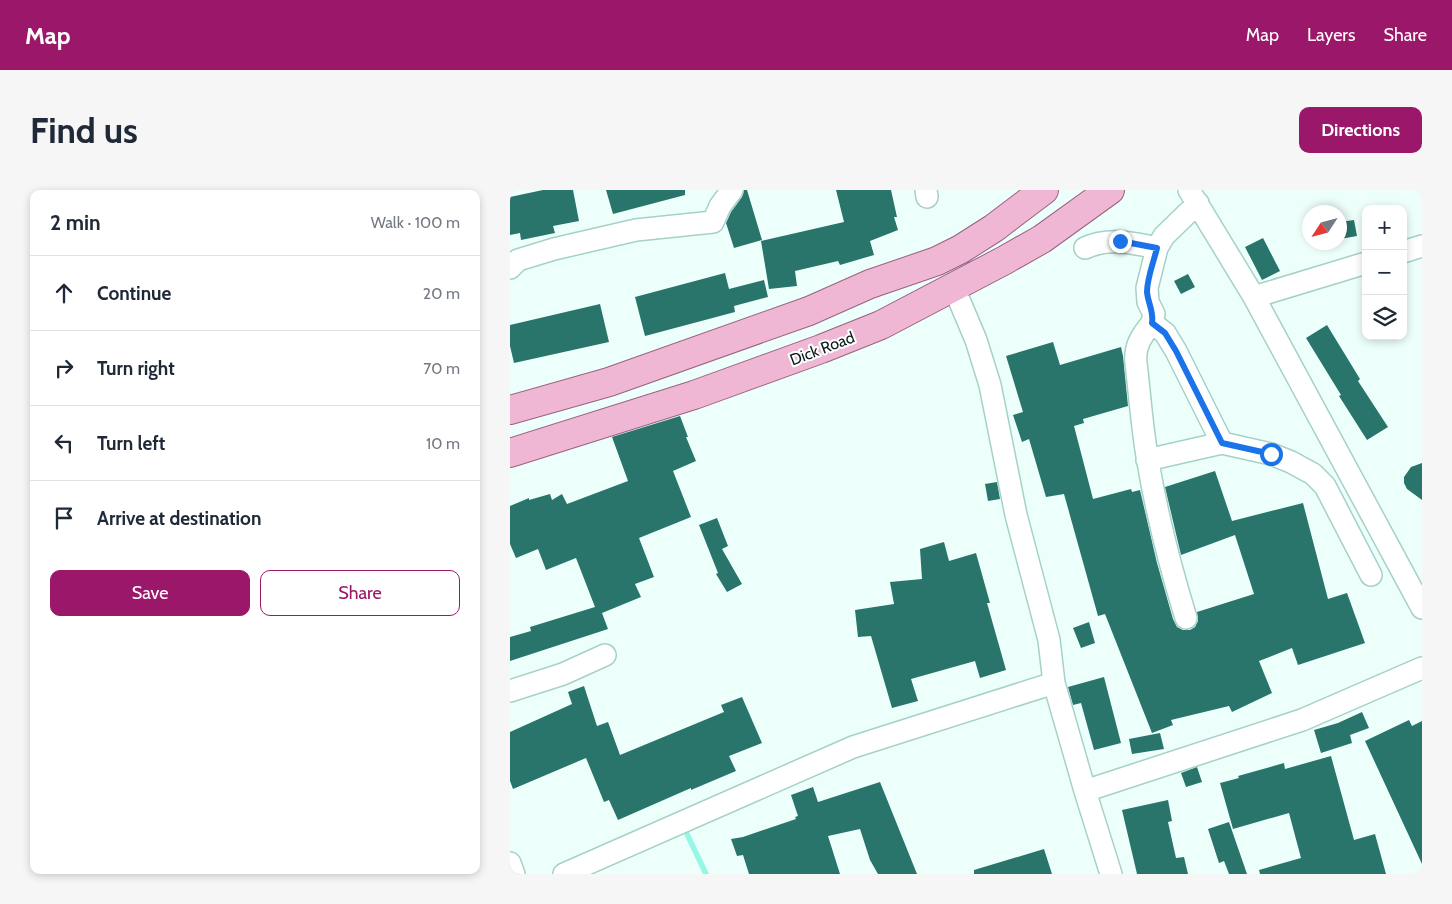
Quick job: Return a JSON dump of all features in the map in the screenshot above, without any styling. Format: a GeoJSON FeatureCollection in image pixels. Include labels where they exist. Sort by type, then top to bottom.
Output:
{"type":"FeatureCollection","features":[{"type":"Feature","properties":{"kind":"main road"},"geometry":{"type":"LineString","coordinates":[[510,410],[609,382],[809,311],[870,284],[937,261],[961,249],[994,228],[1044,190]]}},
{"type":"Feature","properties":{"kind":"main road","name":"Dick Road"},"geometry":{"type":"LineString","coordinates":[[510,453],[752,375],[881,325],[954,288],[1042,239],[1110,190]]}},
{"type":"Feature","properties":{"kind":"street"},"geometry":{"type":"LineString","coordinates":[[510,268],[518,260],[563,246],[636,230],[713,222],[720,206],[732,190]]}},
{"type":"Feature","properties":{"kind":"street"},"geometry":{"type":"LineString","coordinates":[[1186,618],[1159,523],[1147,460],[1135,354],[1143,333],[1152,323],[1154,314],[1148,302],[1147,288],[1157,248],[1194,196],[1254,297],[1422,608]]}},
{"type":"Feature","properties":{"kind":"street"},"geometry":{"type":"LineString","coordinates":[[1085,248],[1102,242],[1120,241],[1157,248]]}},
{"type":"Feature","properties":{"kind":"street"},"geometry":{"type":"LineString","coordinates":[[1407,251],[1422,246]]}},
{"type":"Feature","properties":{"kind":"street"},"geometry":{"type":"LineString","coordinates":[[1254,297],[1362,264]]}},
{"type":"Feature","properties":{"kind":"street"},"geometry":{"type":"LineString","coordinates":[[954,288],[976,340],[990,385],[1016,515],[1049,640],[1054,683],[1085,791],[1112,874]]}},
{"type":"Feature","properties":{"kind":"street"},"geometry":{"type":"LineString","coordinates":[[1152,323],[1165,333],[1176,351],[1222,443]]}},
{"type":"Feature","properties":{"kind":"street"},"geometry":{"type":"LineString","coordinates":[[1147,460],[1222,443],[1271,454],[1291,462],[1313,474],[1325,486],[1371,575]]}},
{"type":"Feature","properties":{"kind":"street"},"geometry":{"type":"LineString","coordinates":[[510,691],[563,674],[605,655]]}},
{"type":"Feature","properties":{"kind":"street"},"geometry":{"type":"LineString","coordinates":[[1085,791],[1302,720],[1422,668]]}},
{"type":"Feature","properties":{"kind":"street"},"geometry":{"type":"LineString","coordinates":[[564,874],[854,747],[1054,683]]}},
{"type":"Feature","properties":{"kind":"street"},"geometry":{"type":"LineString","coordinates":[[510,863],[514,874]]}},
{"type":"Feature","properties":{"kind":"building"},"geometry":{"type":"Polygon","coordinates":[[[543,190],[573,190],[579,221],[553,226],[555,233],[521,240],[520,233],[510,235],[510,197],[543,190]]]}},
{"type":"Feature","properties":{"kind":"building"},"geometry":{"type":"Polygon","coordinates":[[[606,190],[685,190],[685,195],[613,214],[606,190]]]}},
{"type":"Feature","properties":{"kind":"building"},"geometry":{"type":"Polygon","coordinates":[[[744,190],[747,190],[762,240],[734,248],[726,223],[731,212],[742,197],[744,190]]]}},
{"type":"Feature","properties":{"kind":"building"},"geometry":{"type":"Polygon","coordinates":[[[836,190],[891,190],[897,217],[894,217],[898,230],[870,241],[874,255],[840,265],[838,261],[795,271],[797,286],[769,289],[761,241],[844,222],[836,190]]]}},
{"type":"Feature","properties":{"kind":"building"},"geometry":{"type":"Polygon","coordinates":[[[1354,220],[1357,236],[1347,238],[1347,221],[1354,220]]]}},
{"type":"Feature","properties":{"kind":"building"},"geometry":{"type":"Polygon","coordinates":[[[1263,238],[1280,271],[1262,280],[1245,247],[1263,238]]]}},
{"type":"Feature","properties":{"kind":"building"},"geometry":{"type":"Polygon","coordinates":[[[725,273],[729,289],[764,280],[768,297],[734,306],[735,312],[645,336],[635,297],[725,273]]]}},
{"type":"Feature","properties":{"kind":"building"},"geometry":{"type":"Polygon","coordinates":[[[1188,274],[1195,287],[1181,294],[1174,281],[1188,274]]]}},
{"type":"Feature","properties":{"kind":"building"},"geometry":{"type":"Polygon","coordinates":[[[600,304],[609,342],[514,363],[510,346],[510,325],[600,304]]]}},
{"type":"Feature","properties":{"kind":"building"},"geometry":{"type":"Polygon","coordinates":[[[1327,325],[1360,379],[1358,381],[1388,427],[1367,440],[1306,338],[1327,325]]]}},
{"type":"Feature","properties":{"kind":"building"},"geometry":{"type":"Polygon","coordinates":[[[1053,342],[1060,365],[1121,347],[1128,406],[1083,419],[1084,423],[1074,426],[1093,499],[1131,489],[1132,492],[1140,490],[1157,563],[1177,627],[1183,630],[1190,630],[1195,627],[1198,621],[1197,612],[1254,594],[1235,535],[1181,555],[1165,487],[1215,471],[1232,521],[1303,503],[1328,599],[1347,593],[1365,643],[1298,665],[1292,648],[1259,661],[1272,693],[1232,712],[1229,706],[1171,720],[1173,725],[1152,733],[1105,614],[1098,616],[1064,494],[1046,497],[1029,439],[1022,442],[1013,415],[1023,412],[1006,356],[1053,342]]]}},
{"type":"Feature","properties":{"kind":"building"},"geometry":{"type":"Polygon","coordinates":[[[680,416],[696,461],[673,471],[691,517],[639,538],[654,577],[635,584],[641,597],[602,613],[608,629],[510,661],[510,637],[531,631],[530,627],[595,607],[576,558],[546,570],[538,549],[516,558],[510,544],[510,506],[529,498],[529,500],[550,494],[552,500],[562,494],[567,504],[628,481],[612,437],[680,416]]]}},
{"type":"Feature","properties":{"kind":"building"},"geometry":{"type":"Polygon","coordinates":[[[1422,463],[1422,500],[1407,489],[1404,477],[1411,467],[1422,463]]]}},
{"type":"Feature","properties":{"kind":"building"},"geometry":{"type":"Polygon","coordinates":[[[997,482],[1000,499],[988,501],[985,484],[997,482]]]}},
{"type":"Feature","properties":{"kind":"building"},"geometry":{"type":"Polygon","coordinates":[[[717,518],[728,546],[722,549],[742,584],[727,592],[716,574],[718,573],[699,525],[717,518]]]}},
{"type":"Feature","properties":{"kind":"building"},"geometry":{"type":"Polygon","coordinates":[[[944,542],[949,561],[976,553],[990,603],[987,603],[1006,670],[980,678],[975,661],[911,679],[918,701],[892,708],[871,636],[858,637],[855,610],[894,604],[890,582],[922,579],[920,549],[944,542]]]}},
{"type":"Feature","properties":{"kind":"building"},"geometry":{"type":"Polygon","coordinates":[[[1089,622],[1095,643],[1081,648],[1073,628],[1089,622]]]}},
{"type":"Feature","properties":{"kind":"building"},"geometry":{"type":"Polygon","coordinates":[[[1104,677],[1121,743],[1094,750],[1081,703],[1073,705],[1068,687],[1104,677]]]}},
{"type":"Feature","properties":{"kind":"building"},"geometry":{"type":"Polygon","coordinates":[[[584,686],[597,726],[608,722],[620,755],[724,712],[721,705],[742,697],[762,743],[729,756],[736,771],[691,790],[691,788],[618,820],[609,800],[604,802],[586,758],[513,789],[510,781],[510,732],[572,704],[568,692],[584,686]]]}},
{"type":"Feature","properties":{"kind":"building"},"geometry":{"type":"Polygon","coordinates":[[[1362,712],[1369,728],[1350,735],[1352,743],[1321,753],[1314,730],[1338,723],[1362,712]]]}},
{"type":"Feature","properties":{"kind":"building"},"geometry":{"type":"Polygon","coordinates":[[[1409,720],[1412,726],[1422,721],[1422,864],[1365,741],[1409,720]]]}},
{"type":"Feature","properties":{"kind":"building"},"geometry":{"type":"Polygon","coordinates":[[[1160,733],[1164,749],[1132,754],[1129,739],[1160,733]]]}},
{"type":"Feature","properties":{"kind":"building"},"geometry":{"type":"Polygon","coordinates":[[[1331,756],[1354,840],[1375,834],[1386,874],[1260,874],[1259,870],[1301,858],[1289,813],[1233,829],[1220,783],[1284,763],[1285,769],[1331,756]]]}},
{"type":"Feature","properties":{"kind":"building"},"geometry":{"type":"Polygon","coordinates":[[[1197,767],[1202,782],[1186,787],[1181,773],[1197,767]]]}},
{"type":"Feature","properties":{"kind":"building"},"geometry":{"type":"Polygon","coordinates":[[[880,782],[917,874],[878,874],[870,860],[860,829],[828,836],[840,874],[749,874],[743,855],[737,856],[731,839],[743,837],[796,819],[795,817],[798,816],[791,795],[813,787],[818,802],[880,782]]]}},
{"type":"Feature","properties":{"kind":"building"},"geometry":{"type":"Polygon","coordinates":[[[1168,800],[1172,821],[1168,822],[1176,858],[1184,857],[1188,874],[1137,874],[1122,810],[1168,800]]]}},
{"type":"Feature","properties":{"kind":"building"},"geometry":{"type":"Polygon","coordinates":[[[1229,822],[1247,874],[1229,874],[1224,861],[1219,863],[1208,829],[1229,822]]]}},
{"type":"Feature","properties":{"kind":"building"},"geometry":{"type":"Polygon","coordinates":[[[1044,849],[1052,874],[974,874],[974,870],[1044,849]]]}},
{"type":"Feature","properties":{"kind":"waterway"},"geometry":{"type":"LineString","coordinates":[[687,834],[706,874]]}},
{"type":"Feature","properties":{"kind":"route"},"geometry":{"type":"LineString","coordinates":[[1120,241],[1157,248],[1147,288],[1148,302],[1154,314],[1152,323],[1165,333],[1176,351],[1222,443],[1271,454]]}}]}
